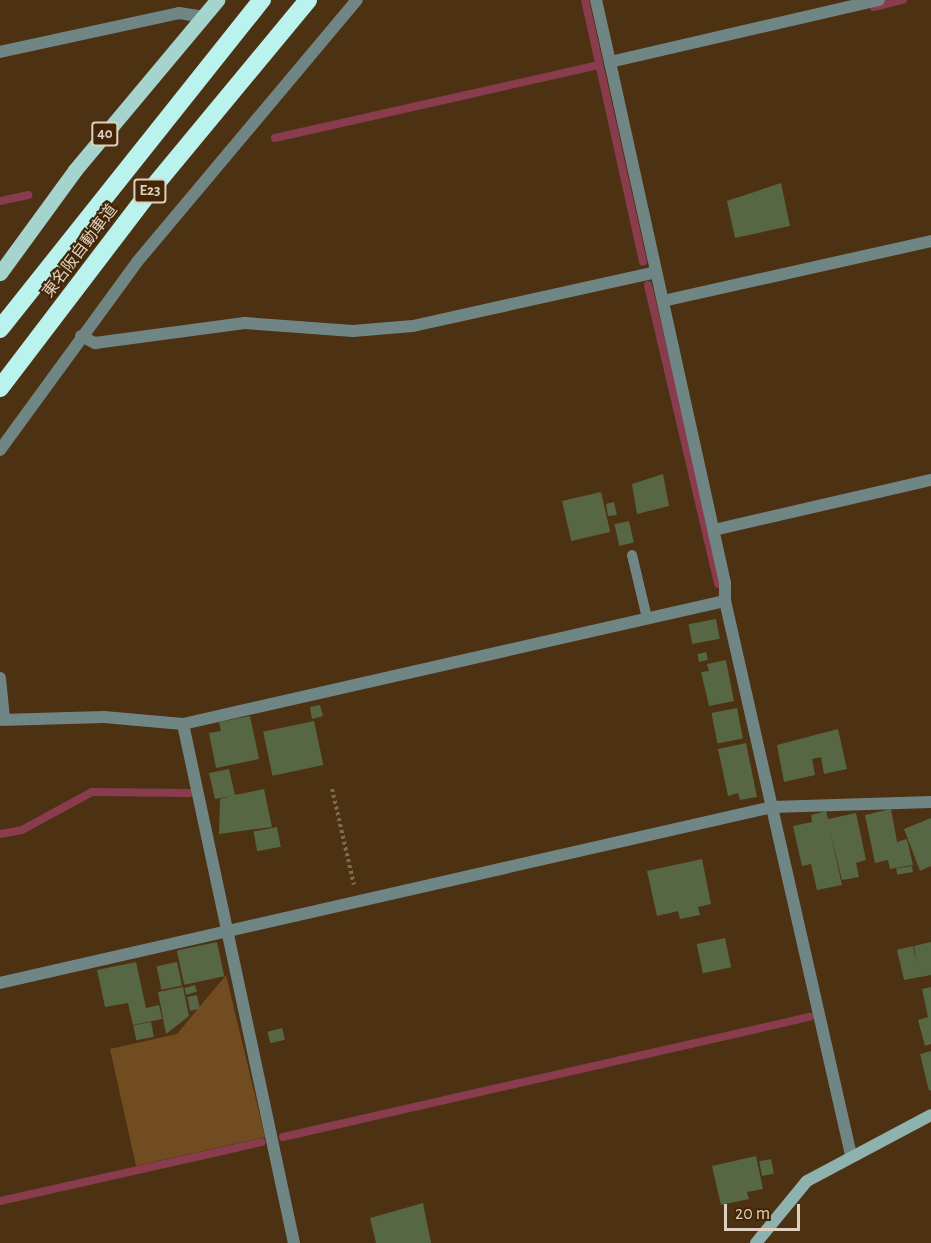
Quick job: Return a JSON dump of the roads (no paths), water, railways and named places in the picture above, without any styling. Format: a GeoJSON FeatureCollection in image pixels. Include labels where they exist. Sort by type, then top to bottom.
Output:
{"type":"FeatureCollection","features":[{"type":"Feature","properties":{"kind":"highway","name":"東名阪自動車道"},"geometry":{"type":"LineString","coordinates":[[0,329],[262,0]]}},
{"type":"Feature","properties":{"kind":"highway","name":"東名阪自動車道"},"geometry":{"type":"LineString","coordinates":[[0,388],[150,191],[308,0]]}},
{"type":"Feature","properties":{"kind":"main road","name":"40"},"geometry":{"type":"LineString","coordinates":[[0,273],[75,170],[217,0]]}},
{"type":"Feature","properties":{"kind":"street"},"geometry":{"type":"LineString","coordinates":[[0,450],[81,336],[357,0]]}},
{"type":"Feature","properties":{"kind":"street"},"geometry":{"type":"LineString","coordinates":[[596,0],[714,530],[724,601],[851,1155]]}},
{"type":"Feature","properties":{"kind":"street"},"geometry":{"type":"LineString","coordinates":[[610,62],[879,0]]}},
{"type":"Feature","properties":{"kind":"street"},"geometry":{"type":"LineString","coordinates":[[0,52],[179,13],[203,17]]}},
{"type":"Feature","properties":{"kind":"street"},"geometry":{"type":"LineString","coordinates":[[663,301],[931,242]]}},
{"type":"Feature","properties":{"kind":"street"},"geometry":{"type":"LineString","coordinates":[[81,336],[95,343],[245,323],[353,331],[412,326],[656,272]]}},
{"type":"Feature","properties":{"kind":"street"},"geometry":{"type":"LineString","coordinates":[[714,530],[931,480]]}},
{"type":"Feature","properties":{"kind":"street"},"geometry":{"type":"LineString","coordinates":[[0,678],[2,720],[104,717],[183,724],[724,601]]}},
{"type":"Feature","properties":{"kind":"street"},"geometry":{"type":"LineString","coordinates":[[183,724],[294,1243]]}},
{"type":"Feature","properties":{"kind":"street"},"geometry":{"type":"LineString","coordinates":[[0,983],[772,807],[931,802]]}},
{"type":"Feature","properties":{"kind":"street"},"geometry":{"type":"LineString","coordinates":[[756,1243],[792,1195],[851,1155],[931,1115]]}},
{"type":"Feature","properties":{"kind":"lane"},"geometry":{"type":"LineString","coordinates":[[632,555],[647,618]]}},
{"type":"Feature","properties":{"kind":"waterway"},"geometry":{"type":"LineString","coordinates":[[585,0],[643,262]]}},
{"type":"Feature","properties":{"kind":"waterway"},"geometry":{"type":"LineString","coordinates":[[874,7],[903,0]]}},
{"type":"Feature","properties":{"kind":"waterway"},"geometry":{"type":"LineString","coordinates":[[275,138],[599,65]]}},
{"type":"Feature","properties":{"kind":"waterway"},"geometry":{"type":"LineString","coordinates":[[0,201],[28,195]]}},
{"type":"Feature","properties":{"kind":"waterway"},"geometry":{"type":"LineString","coordinates":[[648,285],[718,584]]}},
{"type":"Feature","properties":{"kind":"waterway"},"geometry":{"type":"LineString","coordinates":[[0,834],[22,830],[92,792],[189,793]]}},
{"type":"Feature","properties":{"kind":"waterway"},"geometry":{"type":"LineString","coordinates":[[283,1137],[809,1017]]}},
{"type":"Feature","properties":{"kind":"waterway"},"geometry":{"type":"LineString","coordinates":[[0,1201],[261,1142]]}}]}
